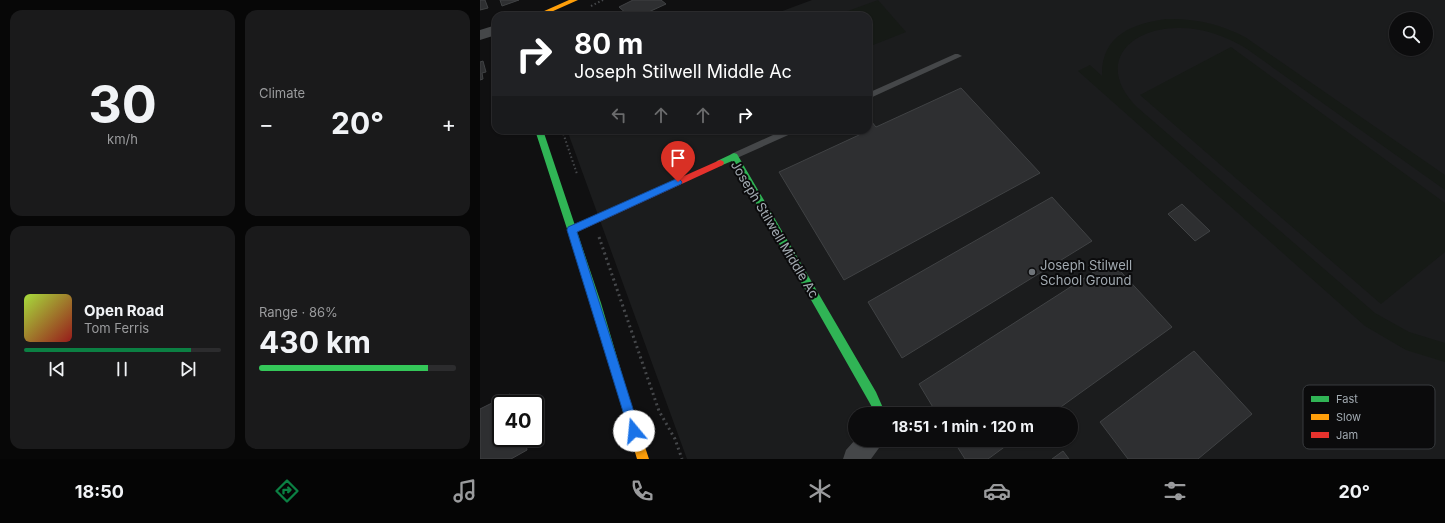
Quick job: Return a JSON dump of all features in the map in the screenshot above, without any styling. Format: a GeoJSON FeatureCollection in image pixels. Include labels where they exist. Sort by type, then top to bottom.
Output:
{"type":"FeatureCollection","features":[{"type":"Feature","properties":{"kind":"street"},"geometry":{"type":"LineString","coordinates":[[546,12],[575,0]]}},
{"type":"Feature","properties":{"kind":"street"},"geometry":{"type":"LineString","coordinates":[[480,35],[492,31]]}},
{"type":"Feature","properties":{"kind":"street"},"geometry":{"type":"LineString","coordinates":[[540,134],[572,230],[643,459]]}},
{"type":"Feature","properties":{"kind":"street","name":"Joseph Stilwell Middle Ac"},"geometry":{"type":"LineString","coordinates":[[572,230],[734,156],[878,407]]}},
{"type":"Feature","properties":{"kind":"street"},"geometry":{"type":"LineString","coordinates":[[855,459],[865,447]]}},
{"type":"Feature","properties":{"kind":"lane"},"geometry":{"type":"LineString","coordinates":[[872,94],[958,56]]}},
{"type":"Feature","properties":{"kind":"lane"},"geometry":{"type":"LineString","coordinates":[[734,156],[783,134]]}},
{"type":"Feature","properties":{"kind":"path"},"geometry":{"type":"LineString","coordinates":[[563,134],[577,175]]}},
{"type":"Feature","properties":{"kind":"path"},"geometry":{"type":"LineString","coordinates":[[592,220],[659,412],[675,439],[682,459]]}},
{"type":"Feature","properties":{"kind":"shaded area","name":"Joseph Stilwell School Ground"},"geometry":{"type":"Polygon","coordinates":[[[812,0],[1445,0],[1445,459],[687,459],[568,134],[872,134],[872,12],[780,12],[812,0]]]}},
{"type":"Feature","properties":{"kind":"shaded area"},"geometry":{"type":"Polygon","coordinates":[[[878,0],[906,32],[872,45],[872,12],[845,12],[878,0]]]}},
{"type":"Feature","properties":{"kind":"shaded area"},"geometry":{"type":"Polygon","coordinates":[[[1166,19],[1197,21],[1217,25],[1245,37],[1445,175],[1445,190],[1247,49],[1231,40],[1215,34],[1189,28],[1161,29],[1145,34],[1132,42],[1123,52],[1118,64],[1119,77],[1125,92],[1138,108],[1375,313],[1409,332],[1445,343],[1445,362],[1406,350],[1365,326],[1078,71],[1090,65],[1102,76],[1103,62],[1107,51],[1120,34],[1141,24],[1166,19]]]}},
{"type":"Feature","properties":{"kind":"shaded area"},"geometry":{"type":"Polygon","coordinates":[[[1231,47],[1445,203],[1445,252],[1381,304],[1140,95],[1231,47]]]}},
{"type":"Feature","properties":{"kind":"building"},"geometry":{"type":"Polygon","coordinates":[[[480,0],[485,0],[488,8],[480,10],[480,0]]]}},
{"type":"Feature","properties":{"kind":"building"},"geometry":{"type":"Polygon","coordinates":[[[500,0],[519,0],[502,6],[500,0]]]}},
{"type":"Feature","properties":{"kind":"building"},"geometry":{"type":"Polygon","coordinates":[[[633,0],[661,0],[666,4],[649,12],[625,12],[619,7],[633,0]]]}},
{"type":"Feature","properties":{"kind":"building"},"geometry":{"type":"Polygon","coordinates":[[[483,61],[486,72],[482,73],[483,79],[480,80],[480,62],[483,61]]]}},
{"type":"Feature","properties":{"kind":"building"},"geometry":{"type":"Polygon","coordinates":[[[961,88],[1040,173],[844,280],[779,172],[858,134],[872,134],[872,122],[876,127],[961,88]]]}},
{"type":"Feature","properties":{"kind":"building"},"geometry":{"type":"Polygon","coordinates":[[[1052,197],[1092,241],[902,358],[868,302],[1052,197]]]}},
{"type":"Feature","properties":{"kind":"building"},"geometry":{"type":"Polygon","coordinates":[[[1182,204],[1210,231],[1195,241],[1168,214],[1182,204]]]}},
{"type":"Feature","properties":{"kind":"building"},"geometry":{"type":"Polygon","coordinates":[[[1111,261],[1172,327],[1061,407],[933,407],[919,384],[1111,261]]]}},
{"type":"Feature","properties":{"kind":"building"},"geometry":{"type":"Polygon","coordinates":[[[1194,351],[1252,414],[1198,459],[1128,459],[1100,422],[1194,351]]]}},
{"type":"Feature","properties":{"kind":"building"},"geometry":{"type":"Polygon","coordinates":[[[492,403],[492,447],[526,447],[527,450],[511,459],[480,459],[480,409],[492,403]]]}},
{"type":"Feature","properties":{"kind":"building"},"geometry":{"type":"Polygon","coordinates":[[[957,447],[1004,447],[988,459],[965,459],[957,447]]]}},
{"type":"Feature","properties":{"kind":"building"},"geometry":{"type":"Polygon","coordinates":[[[1063,451],[1069,459],[1052,459],[1063,451]]]}},
{"type":"Feature","properties":{"kind":"traffic: fast"},"geometry":{"type":"LineString","coordinates":[[540,134],[596,303],[627,408]]}},
{"type":"Feature","properties":{"kind":"traffic: fast"},"geometry":{"type":"LineString","coordinates":[[720,163],[734,156],[878,407]]}},
{"type":"Feature","properties":{"kind":"traffic: slow"},"geometry":{"type":"LineString","coordinates":[[546,12],[575,0]]}},
{"type":"Feature","properties":{"kind":"traffic: slow"},"geometry":{"type":"LineString","coordinates":[[627,408],[643,459]]}},
{"type":"Feature","properties":{"kind":"traffic: jam"},"geometry":{"type":"LineString","coordinates":[[572,230],[720,163]]}},
{"type":"Feature","properties":{"kind":"place","name":"Joseph Stilwell School Ground"},"geometry":{"type":"Point","coordinates":[1032,272]}},
{"type":"Feature","properties":{"kind":"route"},"geometry":{"type":"LineString","coordinates":[[634,431],[596,303],[572,230],[678,182]]}}]}
